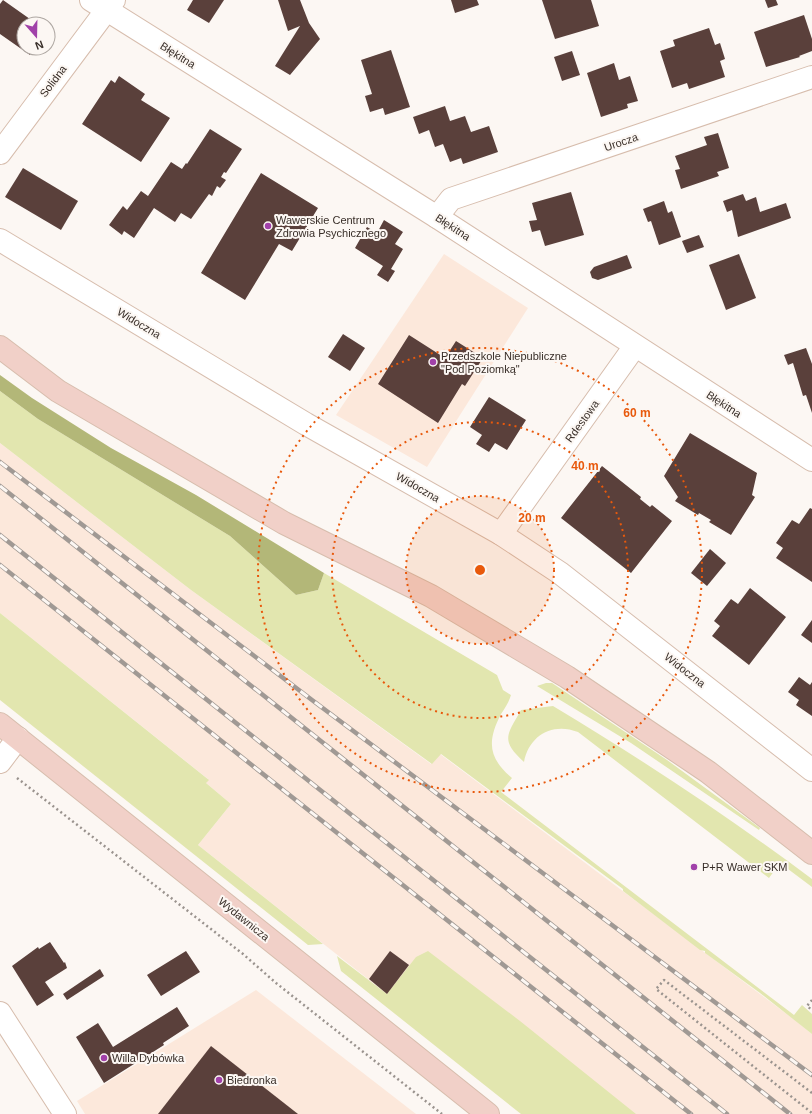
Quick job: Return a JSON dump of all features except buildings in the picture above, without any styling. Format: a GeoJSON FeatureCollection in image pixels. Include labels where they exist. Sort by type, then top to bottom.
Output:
{"type":"FeatureCollection","features":[{"type":"Feature","properties":{"kind":"main road"},"geometry":{"type":"LineString","coordinates":[[0,347],[58,391],[284,523],[431,596],[561,673],[708,772],[812,852]]}},
{"type":"Feature","properties":{"kind":"main road","name":"Wydawnicza"},"geometry":{"type":"LineString","coordinates":[[0,724],[488,1114]]}},
{"type":"Feature","properties":{"kind":"street","name":"Solidna"},"geometry":{"type":"LineString","coordinates":[[0,153],[104,3]]}},
{"type":"Feature","properties":{"kind":"street","name":"Błękitna"},"geometry":{"type":"LineString","coordinates":[[104,3],[635,346],[807,453]]}},
{"type":"Feature","properties":{"kind":"street","name":"Urocza"},"geometry":{"type":"LineString","coordinates":[[437,217],[451,199],[812,77]]}},
{"type":"Feature","properties":{"kind":"street","name":"Widoczna"},"geometry":{"type":"LineString","coordinates":[[0,240],[306,424],[500,534],[560,573],[812,770]]}},
{"type":"Feature","properties":{"kind":"street","name":"Rdestowa"},"geometry":{"type":"LineString","coordinates":[[500,534],[635,346]]}},
{"type":"Feature","properties":{"kind":"street"},"geometry":{"type":"LineString","coordinates":[[6,768],[18,738]]}},
{"type":"Feature","properties":{"kind":"street"},"geometry":{"type":"LineString","coordinates":[[0,1013],[65,1114]]}},
{"type":"Feature","properties":{"kind":"path"},"geometry":{"type":"LineString","coordinates":[[6,768],[442,1114]]}},
{"type":"Feature","properties":{"kind":"path"},"geometry":{"type":"LineString","coordinates":[[812,1093],[664,980],[656,989],[812,1113]]}},
{"type":"Feature","properties":{"kind":"path"},"geometry":{"type":"LineString","coordinates":[[812,1000],[807,1006],[812,1010]]}},
{"type":"Feature","properties":{"kind":"shaded area","name":"Przedszkole Niepubliczne \"Pod Poziomką\""},"geometry":{"type":"Polygon","coordinates":[[[444,254],[528,308],[427,467],[336,415],[444,254]]]}},
{"type":"Feature","properties":{"kind":"shaded area"},"geometry":{"type":"Polygon","coordinates":[[[0,443],[191,590],[431,764],[440,754],[812,1034],[812,1114],[632,1114],[387,994],[198,845],[231,804],[206,783],[208,779],[0,613],[0,443]]]}},
{"type":"Feature","properties":{"kind":"shaded area"},"geometry":{"type":"Polygon","coordinates":[[[256,990],[416,1114],[85,1114],[77,1101],[256,990]]]}},
{"type":"Feature","properties":{"kind":"green space"},"geometry":{"type":"Polygon","coordinates":[[[0,375],[32,398],[111,448],[196,495],[324,573],[318,590],[296,595],[230,536],[38,419],[0,391],[0,375]]]}},
{"type":"Feature","properties":{"kind":"green space"},"geometry":{"type":"Polygon","coordinates":[[[0,391],[38,419],[230,536],[296,595],[318,590],[324,573],[497,675],[503,690],[511,695],[496,724],[492,741],[494,756],[504,771],[512,778],[501,792],[794,1015],[802,1005],[812,1014],[812,1034],[760,993],[705,953],[705,951],[700,950],[623,891],[623,889],[441,754],[432,764],[191,590],[0,443],[0,391]]]}},
{"type":"Feature","properties":{"kind":"green space"},"geometry":{"type":"Polygon","coordinates":[[[0,613],[209,780],[206,783],[231,804],[198,845],[323,944],[308,945],[0,700],[0,613]]]}},
{"type":"Feature","properties":{"kind":"green space"},"geometry":{"type":"Polygon","coordinates":[[[552,683],[667,760],[760,828],[759,830],[631,743],[537,686],[552,683]]]}},
{"type":"Feature","properties":{"kind":"green space"},"geometry":{"type":"Polygon","coordinates":[[[553,706],[653,768],[749,833],[812,879],[812,887],[780,863],[769,878],[578,732],[569,729],[560,729],[551,730],[544,733],[531,745],[524,762],[511,748],[509,742],[508,737],[512,726],[521,710],[553,706]]]}},
{"type":"Feature","properties":{"kind":"green space"},"geometry":{"type":"Polygon","coordinates":[[[428,951],[520,1021],[636,1114],[521,1114],[341,971],[337,956],[387,994],[416,957],[428,951]]]}},
{"type":"Feature","properties":{"kind":"railway"},"geometry":{"type":"LineString","coordinates":[[0,462],[312,700],[812,1075]]}},
{"type":"Feature","properties":{"kind":"railway"},"geometry":{"type":"LineString","coordinates":[[0,486],[790,1114]]}},
{"type":"Feature","properties":{"kind":"railway"},"geometry":{"type":"LineString","coordinates":[[0,535],[727,1114]]}},
{"type":"Feature","properties":{"kind":"railway"},"geometry":{"type":"LineString","coordinates":[[0,565],[691,1114]]}},
{"type":"Feature","properties":{"kind":"place","name":"Wawerskie Centrum Zdrowia Psychicznego"},"geometry":{"type":"Point","coordinates":[268,226]}},
{"type":"Feature","properties":{"kind":"place","name":"Przedszkole Niepubliczne \"Pod Poziomką\""},"geometry":{"type":"Point","coordinates":[433,362]}},
{"type":"Feature","properties":{"kind":"place","name":"P+R Wawer SKM"},"geometry":{"type":"Point","coordinates":[694,867]}},
{"type":"Feature","properties":{"kind":"place","name":"Willa Dybówka"},"geometry":{"type":"Point","coordinates":[104,1058]}},
{"type":"Feature","properties":{"kind":"place","name":"Biedronka"},"geometry":{"type":"Point","coordinates":[219,1080]}}]}
